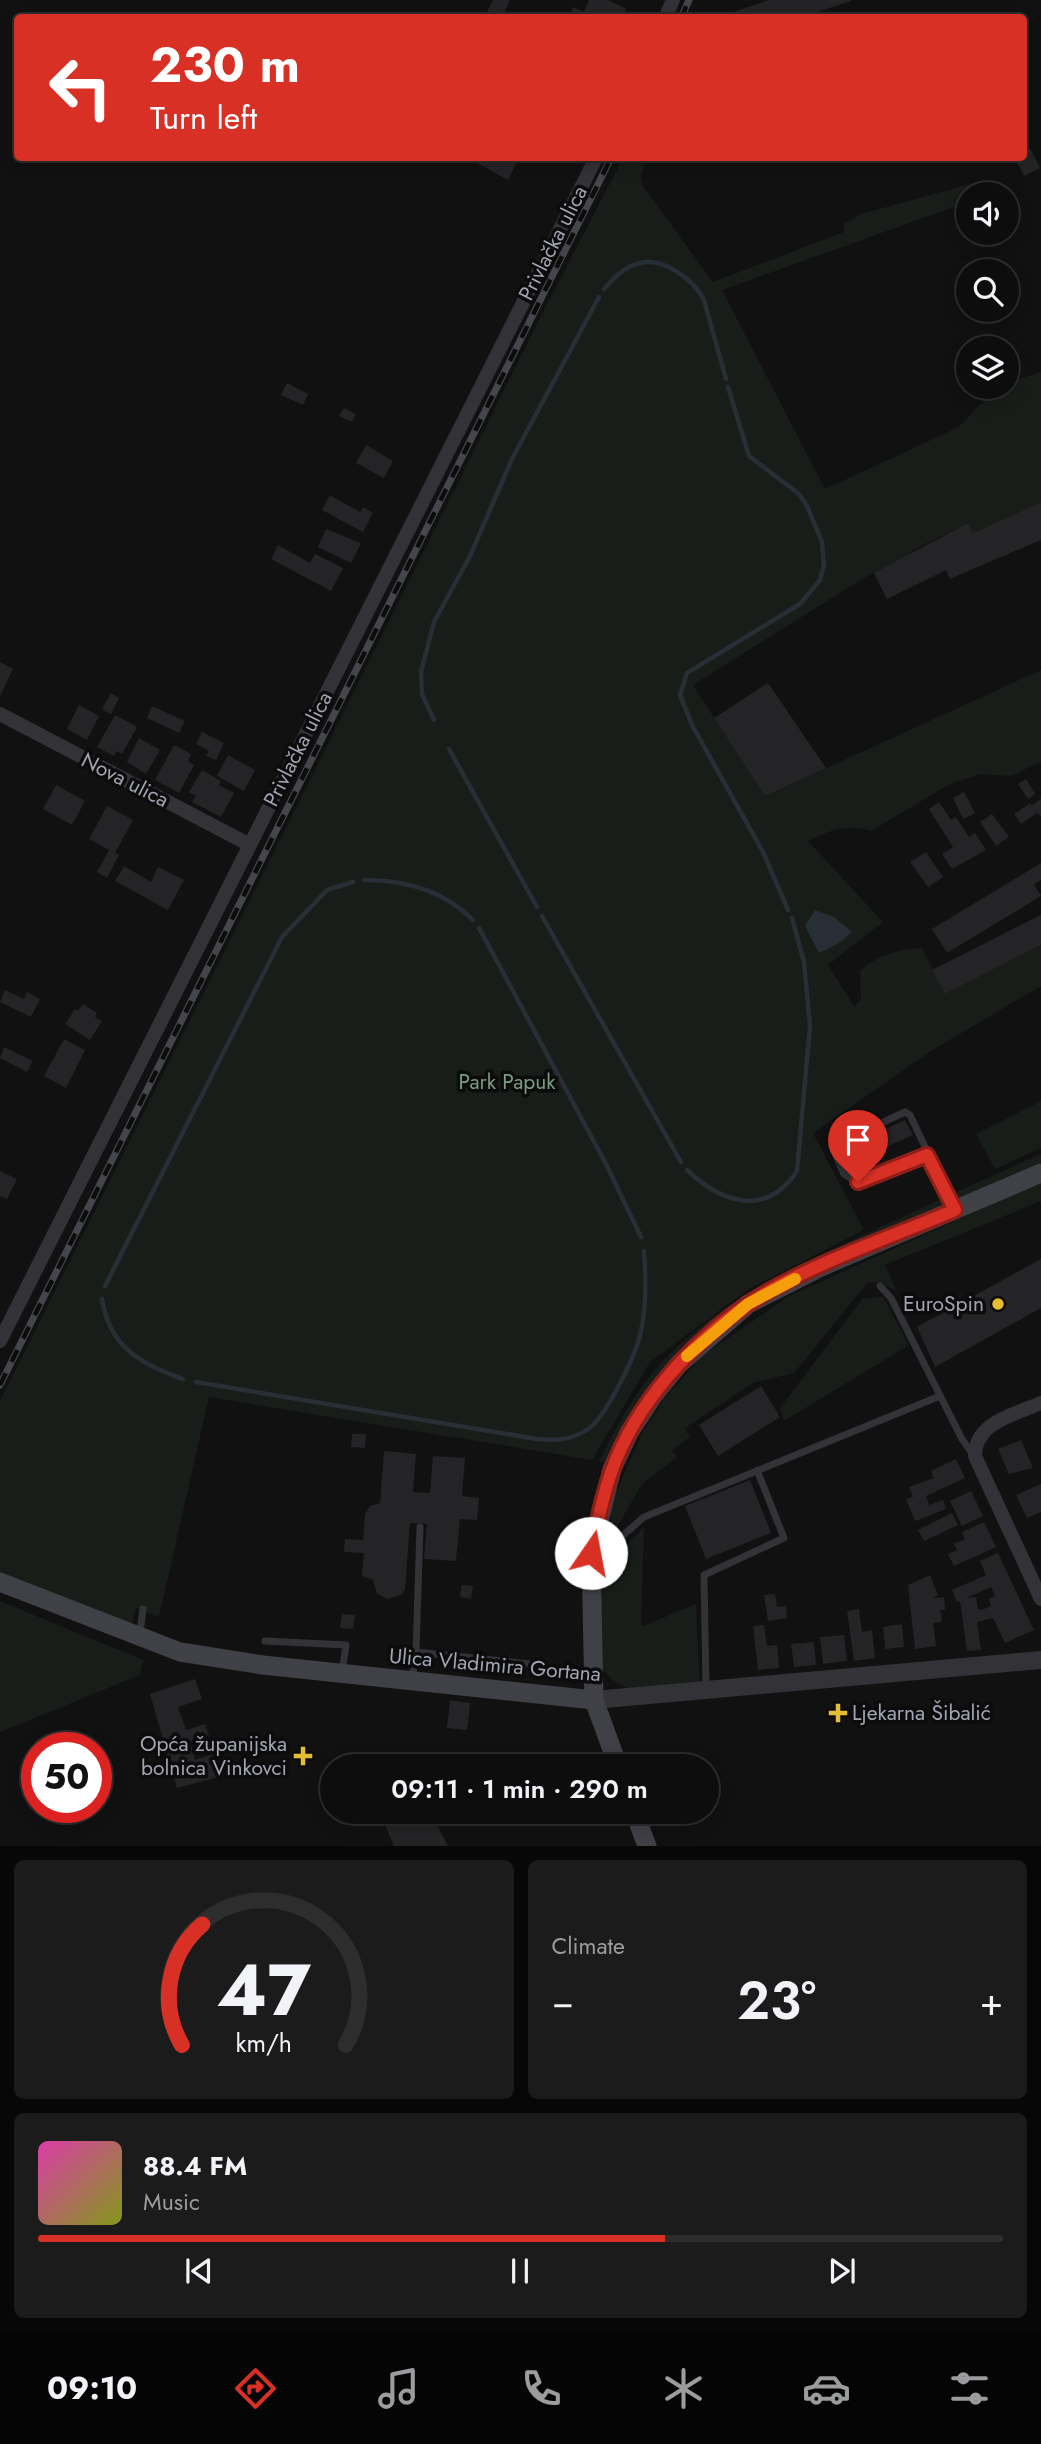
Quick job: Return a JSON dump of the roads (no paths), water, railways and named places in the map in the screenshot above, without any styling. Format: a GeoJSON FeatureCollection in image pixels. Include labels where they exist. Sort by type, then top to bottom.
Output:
{"type":"FeatureCollection","features":[{"type":"Feature","properties":{"kind":"main road"},"geometry":{"type":"LineString","coordinates":[[614,1754],[594,1700],[591,1553],[612,1469],[629,1432],[680,1364],[748,1304],[784,1284],[1041,1173]]}},
{"type":"Feature","properties":{"kind":"main road","name":"Ulica Vladimira Gortana"},"geometry":{"type":"LineString","coordinates":[[0,1582],[180,1652],[342,1673],[594,1700]]}},
{"type":"Feature","properties":{"kind":"main road"},"geometry":{"type":"LineString","coordinates":[[639,1824],[647,1846]]}},
{"type":"Feature","properties":{"kind":"street","name":"Privlačka ulica"},"geometry":{"type":"LineString","coordinates":[[0,1341],[594,161]]}},
{"type":"Feature","properties":{"kind":"street","name":"Nova ulica"},"geometry":{"type":"LineString","coordinates":[[0,714],[250,845]]}},
{"type":"Feature","properties":{"kind":"street"},"geometry":{"type":"LineString","coordinates":[[1041,1403],[980,1433],[975,1444],[975,1456],[1041,1599]]}},
{"type":"Feature","properties":{"kind":"street","name":"Ulica Vladimira Gortana"},"geometry":{"type":"LineString","coordinates":[[594,1700],[1041,1660]]}},
{"type":"Feature","properties":{"kind":"lane"},"geometry":{"type":"LineString","coordinates":[[927,1155],[858,1182],[844,1174],[832,1146],[905,1112],[910,1115],[955,1210]]}},
{"type":"Feature","properties":{"kind":"lane"},"geometry":{"type":"LineString","coordinates":[[880,1286],[891,1298],[962,1439],[975,1456]]}},
{"type":"Feature","properties":{"kind":"lane"},"geometry":{"type":"LineString","coordinates":[[591,1577],[621,1537],[644,1517],[940,1396]]}},
{"type":"Feature","properties":{"kind":"lane"},"geometry":{"type":"LineString","coordinates":[[706,1690],[704,1575],[784,1538],[757,1470]]}},
{"type":"Feature","properties":{"kind":"lane"},"geometry":{"type":"LineString","coordinates":[[412,1681],[416,1652],[420,1527]]}},
{"type":"Feature","properties":{"kind":"lane"},"geometry":{"type":"LineString","coordinates":[[139,1638],[143,1609]]}},
{"type":"Feature","properties":{"kind":"lane"},"geometry":{"type":"LineString","coordinates":[[265,1641],[346,1645],[342,1673]]}},
{"type":"Feature","properties":{"kind":"lane"},"geometry":{"type":"LineString","coordinates":[[416,1652],[540,1665]]}},
{"type":"Feature","properties":{"kind":"waterway"},"geometry":{"type":"LineString","coordinates":[[604,289],[624,270],[640,263],[659,263],[686,278],[704,300],[726,379]]}},
{"type":"Feature","properties":{"kind":"waterway"},"geometry":{"type":"LineString","coordinates":[[434,720],[422,694],[421,672],[434,622],[470,556],[512,459],[599,297]]}},
{"type":"Feature","properties":{"kind":"waterway"},"geometry":{"type":"LineString","coordinates":[[728,387],[749,456],[799,494],[822,542],[824,565],[820,580],[800,604],[687,673],[680,695],[692,725],[763,852],[788,910]]}},
{"type":"Feature","properties":{"kind":"waterway"},"geometry":{"type":"LineString","coordinates":[[449,749],[537,907]]}},
{"type":"Feature","properties":{"kind":"waterway"},"geometry":{"type":"LineString","coordinates":[[365,880],[395,882],[423,889],[449,901],[473,920]]}},
{"type":"Feature","properties":{"kind":"waterway"},"geometry":{"type":"LineString","coordinates":[[105,1286],[282,937],[327,890],[353,882]]}},
{"type":"Feature","properties":{"kind":"waterway"},"geometry":{"type":"LineString","coordinates":[[542,916],[681,1162]]}},
{"type":"Feature","properties":{"kind":"waterway"},"geometry":{"type":"LineString","coordinates":[[687,1170],[715,1191],[744,1200],[758,1200],[772,1195],[785,1186],[797,1171],[810,1026],[804,962],[792,918]]}},
{"type":"Feature","properties":{"kind":"waterway"},"geometry":{"type":"LineString","coordinates":[[479,928],[605,1162],[641,1237]]}},
{"type":"Feature","properties":{"kind":"waterway"},"geometry":{"type":"LineString","coordinates":[[196,1382],[537,1439],[570,1438],[588,1429],[603,1412],[634,1354],[644,1311],[644,1251]]}},
{"type":"Feature","properties":{"kind":"waterway"},"geometry":{"type":"LineString","coordinates":[[102,1299],[112,1329],[129,1351],[153,1367],[183,1379]]}},
{"type":"Feature","properties":{"kind":"railway"},"geometry":{"type":"LineString","coordinates":[[683,14],[689,0]]}},
{"type":"Feature","properties":{"kind":"railway"},"geometry":{"type":"LineString","coordinates":[[0,1385],[610,161]]}},
{"type":"Feature","properties":{"kind":"place","name":"EuroSpin"},"geometry":{"type":"Point","coordinates":[998,1304]}},
{"type":"Feature","properties":{"kind":"place","name":"Ljekarna Šibalić"},"geometry":{"type":"Point","coordinates":[838,1713]}},
{"type":"Feature","properties":{"kind":"place","name":"Opća županijska bolnica Vinkovci"},"geometry":{"type":"Point","coordinates":[303,1756]}},
{"type":"Feature","properties":{"kind":"park label","name":"Park Papuk"},"geometry":{"type":"Point","coordinates":[507,1082]}}]}
